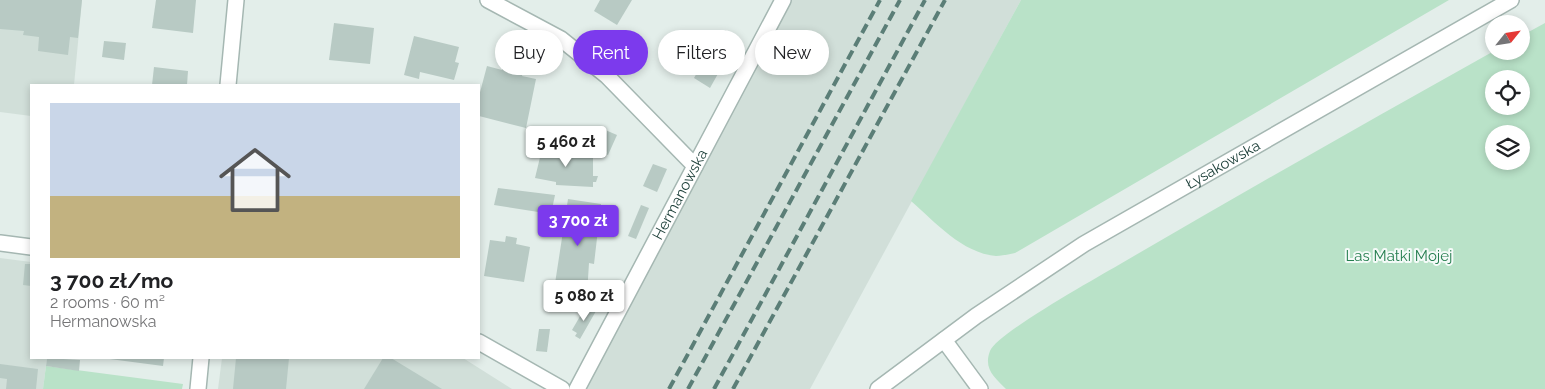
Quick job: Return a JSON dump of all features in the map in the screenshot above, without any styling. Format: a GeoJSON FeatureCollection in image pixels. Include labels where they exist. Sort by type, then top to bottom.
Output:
{"type":"FeatureCollection","features":[{"type":"Feature","properties":{"kind":"street"},"geometry":{"type":"LineString","coordinates":[[228,84],[236,0]]}},
{"type":"Feature","properties":{"kind":"street"},"geometry":{"type":"LineString","coordinates":[[488,0],[562,39],[606,76],[695,166]]}},
{"type":"Feature","properties":{"kind":"street","name":"Hermanowska"},"geometry":{"type":"LineString","coordinates":[[577,389],[783,0]]}},
{"type":"Feature","properties":{"kind":"street","name":"Łysakowska"},"geometry":{"type":"LineString","coordinates":[[878,389],[1022,284],[1084,244],[1511,0]]}},
{"type":"Feature","properties":{"kind":"street"},"geometry":{"type":"LineString","coordinates":[[0,243],[30,247]]}},
{"type":"Feature","properties":{"kind":"street"},"geometry":{"type":"LineString","coordinates":[[944,340],[980,389]]}},
{"type":"Feature","properties":{"kind":"street"},"geometry":{"type":"LineString","coordinates":[[480,343],[562,389]]}},
{"type":"Feature","properties":{"kind":"street"},"geometry":{"type":"LineString","coordinates":[[198,389],[201,359]]}},
{"type":"Feature","properties":{"kind":"shaded area"},"geometry":{"type":"Polygon","coordinates":[[[0,0],[82,0],[74,84],[30,84],[30,116],[0,112],[0,0]]]}},
{"type":"Feature","properties":{"kind":"shaded area"},"geometry":{"type":"Polygon","coordinates":[[[792,0],[1021,0],[810,389],[582,389],[755,69],[755,75],[829,75],[829,30],[776,30],[792,0]]]}},
{"type":"Feature","properties":{"kind":"shaded area"},"geometry":{"type":"Polygon","coordinates":[[[0,258],[30,262],[30,359],[47,359],[43,389],[0,389],[0,258]]]}},
{"type":"Feature","properties":{"kind":"shaded area"},"geometry":{"type":"Polygon","coordinates":[[[222,359],[465,359],[512,389],[218,389],[222,359]]]}},
{"type":"Feature","properties":{"kind":"green space"},"geometry":{"type":"Polygon","coordinates":[[[1021,0],[1449,0],[1015,253],[996,256],[984,254],[960,243],[939,227],[911,201],[1021,0]]]}},
{"type":"Feature","properties":{"kind":"green space","name":"Las Matki Mojej"},"geometry":{"type":"Polygon","coordinates":[[[1545,23],[1545,389],[1006,389],[991,373],[988,363],[990,351],[1010,331],[1072,292],[1214,209],[1485,56],[1485,60],[1530,60],[1530,31],[1545,23]]]}},
{"type":"Feature","properties":{"kind":"green space"},"geometry":{"type":"Polygon","coordinates":[[[46,366],[183,384],[182,389],[43,389],[46,366]]]}},
{"type":"Feature","properties":{"kind":"building"},"geometry":{"type":"Polygon","coordinates":[[[0,0],[82,0],[78,38],[70,37],[68,55],[38,51],[39,37],[23,35],[24,31],[0,29],[0,0]]]}},
{"type":"Feature","properties":{"kind":"building"},"geometry":{"type":"Polygon","coordinates":[[[156,0],[196,0],[193,33],[152,28],[156,0]]]}},
{"type":"Feature","properties":{"kind":"building"},"geometry":{"type":"Polygon","coordinates":[[[600,0],[632,0],[617,25],[594,11],[600,0]]]}},
{"type":"Feature","properties":{"kind":"building"},"geometry":{"type":"Polygon","coordinates":[[[334,23],[374,28],[370,64],[329,60],[334,23]]]}},
{"type":"Feature","properties":{"kind":"building"},"geometry":{"type":"Polygon","coordinates":[[[414,36],[459,47],[455,62],[459,63],[454,80],[420,72],[419,79],[404,75],[414,36]]]}},
{"type":"Feature","properties":{"kind":"building"},"geometry":{"type":"Polygon","coordinates":[[[104,41],[126,43],[124,60],[102,57],[104,41]]]}},
{"type":"Feature","properties":{"kind":"building"},"geometry":{"type":"Polygon","coordinates":[[[487,66],[495,68],[495,75],[522,75],[536,79],[526,128],[480,116],[480,92],[487,66]]]}},
{"type":"Feature","properties":{"kind":"building"},"geometry":{"type":"Polygon","coordinates":[[[154,67],[188,71],[187,84],[152,84],[154,67]]]}},
{"type":"Feature","properties":{"kind":"building"},"geometry":{"type":"Polygon","coordinates":[[[696,75],[717,75],[710,88],[694,78],[696,75]]]}},
{"type":"Feature","properties":{"kind":"building"},"geometry":{"type":"Polygon","coordinates":[[[603,129],[617,135],[608,155],[595,150],[603,129]]]}},
{"type":"Feature","properties":{"kind":"building"},"geometry":{"type":"Polygon","coordinates":[[[543,145],[563,150],[562,153],[571,155],[572,152],[593,158],[593,176],[598,176],[596,182],[593,182],[593,187],[556,185],[556,182],[535,178],[543,145]]]}},
{"type":"Feature","properties":{"kind":"building"},"geometry":{"type":"Polygon","coordinates":[[[653,164],[667,169],[657,192],[643,186],[653,164]]]}},
{"type":"Feature","properties":{"kind":"building"},"geometry":{"type":"Polygon","coordinates":[[[498,188],[555,195],[551,214],[494,205],[498,188]]]}},
{"type":"Feature","properties":{"kind":"building"},"geometry":{"type":"Polygon","coordinates":[[[568,199],[601,204],[594,264],[589,263],[587,294],[576,293],[575,298],[565,296],[566,291],[554,290],[568,199]]]}},
{"type":"Feature","properties":{"kind":"building"},"geometry":{"type":"Polygon","coordinates":[[[641,205],[649,208],[636,239],[628,236],[641,205]]]}},
{"type":"Feature","properties":{"kind":"building"},"geometry":{"type":"Polygon","coordinates":[[[506,236],[517,238],[516,244],[530,247],[524,282],[484,276],[490,240],[505,242],[506,236]]]}},
{"type":"Feature","properties":{"kind":"building"},"geometry":{"type":"Polygon","coordinates":[[[25,264],[30,264],[30,286],[23,285],[25,264]]]}},
{"type":"Feature","properties":{"kind":"building"},"geometry":{"type":"Polygon","coordinates":[[[586,306],[596,311],[580,339],[575,336],[577,333],[572,330],[586,306]]]}},
{"type":"Feature","properties":{"kind":"building"},"geometry":{"type":"Polygon","coordinates":[[[539,329],[550,329],[547,352],[536,351],[539,329]]]}},
{"type":"Feature","properties":{"kind":"building"},"geometry":{"type":"Polygon","coordinates":[[[47,359],[80,360],[79,371],[46,366],[47,359]]]}},
{"type":"Feature","properties":{"kind":"building"},"geometry":{"type":"Polygon","coordinates":[[[110,359],[164,359],[163,366],[110,359]]]}},
{"type":"Feature","properties":{"kind":"building"},"geometry":{"type":"Polygon","coordinates":[[[236,359],[289,359],[286,389],[233,389],[236,359]]]}},
{"type":"Feature","properties":{"kind":"building"},"geometry":{"type":"Polygon","coordinates":[[[382,359],[393,359],[442,389],[364,389],[382,359]]]}},
{"type":"Feature","properties":{"kind":"building"},"geometry":{"type":"Polygon","coordinates":[[[0,364],[38,369],[36,389],[6,389],[7,379],[0,378],[0,364]]]}},
{"type":"Feature","properties":{"kind":"railway"},"geometry":{"type":"LineString","coordinates":[[669,389],[880,0]]}},
{"type":"Feature","properties":{"kind":"railway"},"geometry":{"type":"LineString","coordinates":[[688,389],[900,0]]}},
{"type":"Feature","properties":{"kind":"railway"},"geometry":{"type":"LineString","coordinates":[[714,389],[925,0]]}},
{"type":"Feature","properties":{"kind":"railway"},"geometry":{"type":"LineString","coordinates":[[733,389],[945,0]]}}]}
